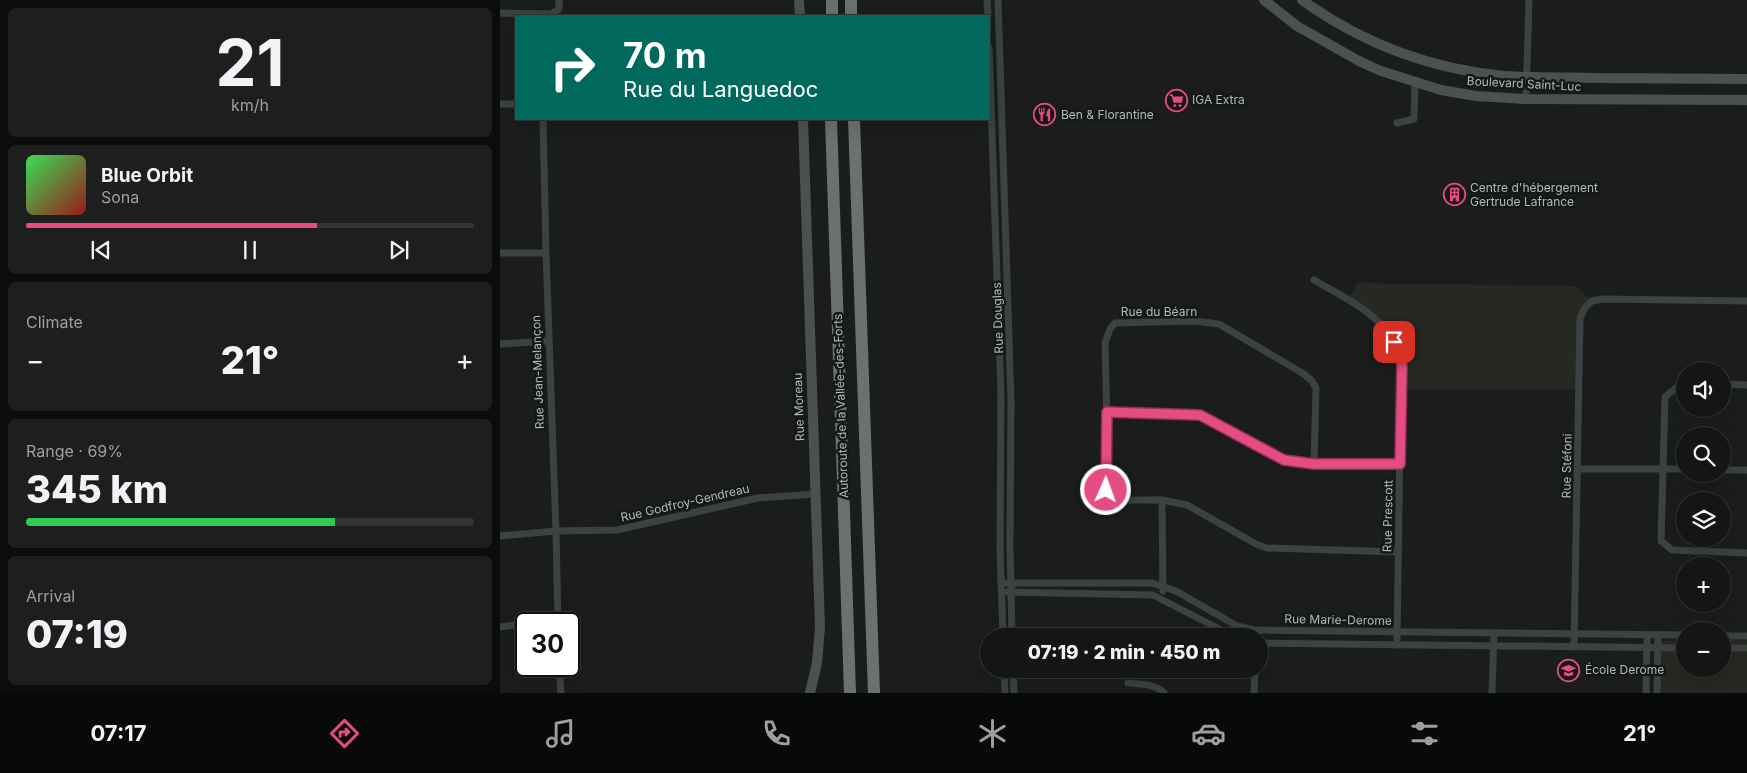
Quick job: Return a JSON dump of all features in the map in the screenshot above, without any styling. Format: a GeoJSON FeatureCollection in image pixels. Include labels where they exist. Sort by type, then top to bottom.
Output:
{"type":"FeatureCollection","features":[{"type":"Feature","properties":{"kind":"highway"},"geometry":{"type":"LineString","coordinates":[[832,0],[832,15]]}},
{"type":"Feature","properties":{"kind":"highway"},"geometry":{"type":"LineString","coordinates":[[851,0],[851,15]]}},
{"type":"Feature","properties":{"kind":"highway","name":"Autoroute de la Vallée-des-Forts"},"geometry":{"type":"LineString","coordinates":[[831,120],[850,693]]}},
{"type":"Feature","properties":{"kind":"highway","name":"Autoroute de la Vallée-des-Forts"},"geometry":{"type":"LineString","coordinates":[[854,120],[874,693]]}},
{"type":"Feature","properties":{"kind":"street"},"geometry":{"type":"LineString","coordinates":[[500,13],[550,14],[559,9],[559,0]]}},
{"type":"Feature","properties":{"kind":"street"},"geometry":{"type":"LineString","coordinates":[[799,0],[800,15]]}},
{"type":"Feature","properties":{"kind":"street"},"geometry":{"type":"LineString","coordinates":[[987,0],[988,15]]}},
{"type":"Feature","properties":{"kind":"street","name":"Rue Douglas"},"geometry":{"type":"LineString","coordinates":[[998,0],[1011,401],[1010,583],[1012,628]]}},
{"type":"Feature","properties":{"kind":"street","name":"Boulevard Saint-Luc"},"geometry":{"type":"LineString","coordinates":[[1264,0],[1297,26],[1330,46],[1381,71],[1441,90],[1476,96],[1526,99],[1747,100]]}},
{"type":"Feature","properties":{"kind":"street","name":"Boulevard Saint-Luc"},"geometry":{"type":"LineString","coordinates":[[1302,0],[1340,26],[1380,46],[1411,58],[1466,71],[1527,77],[1747,79]]}},
{"type":"Feature","properties":{"kind":"street"},"geometry":{"type":"LineString","coordinates":[[1526,99],[1529,0]]}},
{"type":"Feature","properties":{"kind":"street","name":"Rue Douglas"},"geometry":{"type":"LineString","coordinates":[[990,77],[1001,392],[1003,628]]}},
{"type":"Feature","properties":{"kind":"street"},"geometry":{"type":"LineString","coordinates":[[1397,123],[1414,119],[1414,82]]}},
{"type":"Feature","properties":{"kind":"street"},"geometry":{"type":"LineString","coordinates":[[500,104],[515,104]]}},
{"type":"Feature","properties":{"kind":"street","name":"Rue Jean-Melançon"},"geometry":{"type":"LineString","coordinates":[[544,120],[548,341],[558,612]]}},
{"type":"Feature","properties":{"kind":"street","name":"Rue Moreau"},"geometry":{"type":"LineString","coordinates":[[803,120],[819,644],[810,693]]}},
{"type":"Feature","properties":{"kind":"street"},"geometry":{"type":"LineString","coordinates":[[500,253],[546,253]]}},
{"type":"Feature","properties":{"kind":"street","name":"Rue Prescott"},"geometry":{"type":"LineString","coordinates":[[1314,280],[1364,310],[1380,324],[1394,342],[1402,365],[1397,645]]}},
{"type":"Feature","properties":{"kind":"street","name":"Rue Stéfoni"},"geometry":{"type":"LineString","coordinates":[[1574,647],[1580,318],[1585,308],[1592,301],[1604,299],[1747,301]]}},
{"type":"Feature","properties":{"kind":"street","name":"Rue du Béarn"},"geometry":{"type":"LineString","coordinates":[[1314,464],[1316,388],[1312,381],[1304,374],[1219,324],[1183,321],[1115,323],[1110,328],[1105,343],[1107,412],[1106,490],[1108,495],[1118,500],[1162,500],[1187,504],[1256,544],[1268,548],[1399,552]]}},
{"type":"Feature","properties":{"kind":"street"},"geometry":{"type":"LineString","coordinates":[[500,344],[548,341]]}},
{"type":"Feature","properties":{"kind":"street"},"geometry":{"type":"LineString","coordinates":[[1731,384],[1747,385]]}},
{"type":"Feature","properties":{"kind":"street"},"geometry":{"type":"LineString","coordinates":[[1676,388],[1665,397],[1661,540],[1672,550],[1747,553]]}},
{"type":"Feature","properties":{"kind":"street"},"geometry":{"type":"LineString","coordinates":[[1107,412],[1200,415],[1284,460],[1314,464],[1400,464]]}},
{"type":"Feature","properties":{"kind":"street"},"geometry":{"type":"LineString","coordinates":[[1578,469],[1676,469]]}},
{"type":"Feature","properties":{"kind":"street"},"geometry":{"type":"LineString","coordinates":[[1731,470],[1747,470]]}},
{"type":"Feature","properties":{"kind":"street","name":"Rue Godfroy-Gendreau"},"geometry":{"type":"LineString","coordinates":[[500,536],[556,531],[617,530],[758,498],[815,494]]}},
{"type":"Feature","properties":{"kind":"street"},"geometry":{"type":"LineString","coordinates":[[1162,500],[1163,598]]}},
{"type":"Feature","properties":{"kind":"street","name":"Rue Marie-Derome"},"geometry":{"type":"LineString","coordinates":[[1001,583],[1152,584],[1176,591],[1242,628]]}},
{"type":"Feature","properties":{"kind":"street"},"geometry":{"type":"LineString","coordinates":[[1001,592],[1153,595],[1163,598],[1218,628]]}},
{"type":"Feature","properties":{"kind":"street"},"geometry":{"type":"LineString","coordinates":[[500,626],[515,625]]}},
{"type":"Feature","properties":{"kind":"street","name":"Rue Marie-Derome"},"geometry":{"type":"LineString","coordinates":[[1268,633],[1398,632],[1676,635]]}},
{"type":"Feature","properties":{"kind":"street"},"geometry":{"type":"LineString","coordinates":[[1492,693],[1494,633]]}},
{"type":"Feature","properties":{"kind":"street"},"geometry":{"type":"LineString","coordinates":[[1646,693],[1647,635]]}},
{"type":"Feature","properties":{"kind":"street"},"geometry":{"type":"LineString","coordinates":[[1657,693],[1658,635]]}},
{"type":"Feature","properties":{"kind":"street"},"geometry":{"type":"LineString","coordinates":[[1731,636],[1747,636]]}},
{"type":"Feature","properties":{"kind":"street","name":"Rue Marie-Derome"},"geometry":{"type":"LineString","coordinates":[[1268,643],[1676,648]]}},
{"type":"Feature","properties":{"kind":"street"},"geometry":{"type":"LineString","coordinates":[[1731,648],[1747,648]]}},
{"type":"Feature","properties":{"kind":"street"},"geometry":{"type":"LineString","coordinates":[[560,677],[561,693]]}},
{"type":"Feature","properties":{"kind":"street"},"geometry":{"type":"LineString","coordinates":[[1004,678],[1005,693]]}},
{"type":"Feature","properties":{"kind":"street"},"geometry":{"type":"LineString","coordinates":[[1013,678],[1014,693]]}},
{"type":"Feature","properties":{"kind":"street"},"geometry":{"type":"LineString","coordinates":[[1254,693],[1255,678]]}},
{"type":"Feature","properties":{"kind":"street"},"geometry":{"type":"LineString","coordinates":[[1128,683],[1148,686],[1162,690],[1164,693]]}},
{"type":"Feature","properties":{"kind":"shaded area"},"geometry":{"type":"Polygon","coordinates":[[[1357,283],[1576,286],[1592,301],[1580,318],[1579,389],[1402,389],[1402,368],[1399,354],[1394,344],[1382,328],[1348,300],[1357,283]]]}},
{"type":"Feature","properties":{"kind":"shaded area"},"geometry":{"type":"Polygon","coordinates":[[[1676,640],[1676,677],[1731,677],[1731,640],[1747,640],[1747,693],[1654,693],[1655,641],[1676,640]]]}},
{"type":"Feature","properties":{"kind":"place","name":"IGA Extra"},"geometry":{"type":"Point","coordinates":[1176,100]}},
{"type":"Feature","properties":{"kind":"place","name":"Ben & Florantine"},"geometry":{"type":"Point","coordinates":[1045,115]}},
{"type":"Feature","properties":{"kind":"place","name":"Centre d'hébergement Gertrude Lafrance"},"geometry":{"type":"Point","coordinates":[1454,195]}},
{"type":"Feature","properties":{"kind":"place","name":"École Derome"},"geometry":{"type":"Point","coordinates":[1569,670]}},
{"type":"Feature","properties":{"kind":"route"},"geometry":{"type":"LineString","coordinates":[[1106,490],[1107,412],[1200,415],[1284,460],[1314,464],[1400,464],[1402,365],[1394,342]]}}]}
